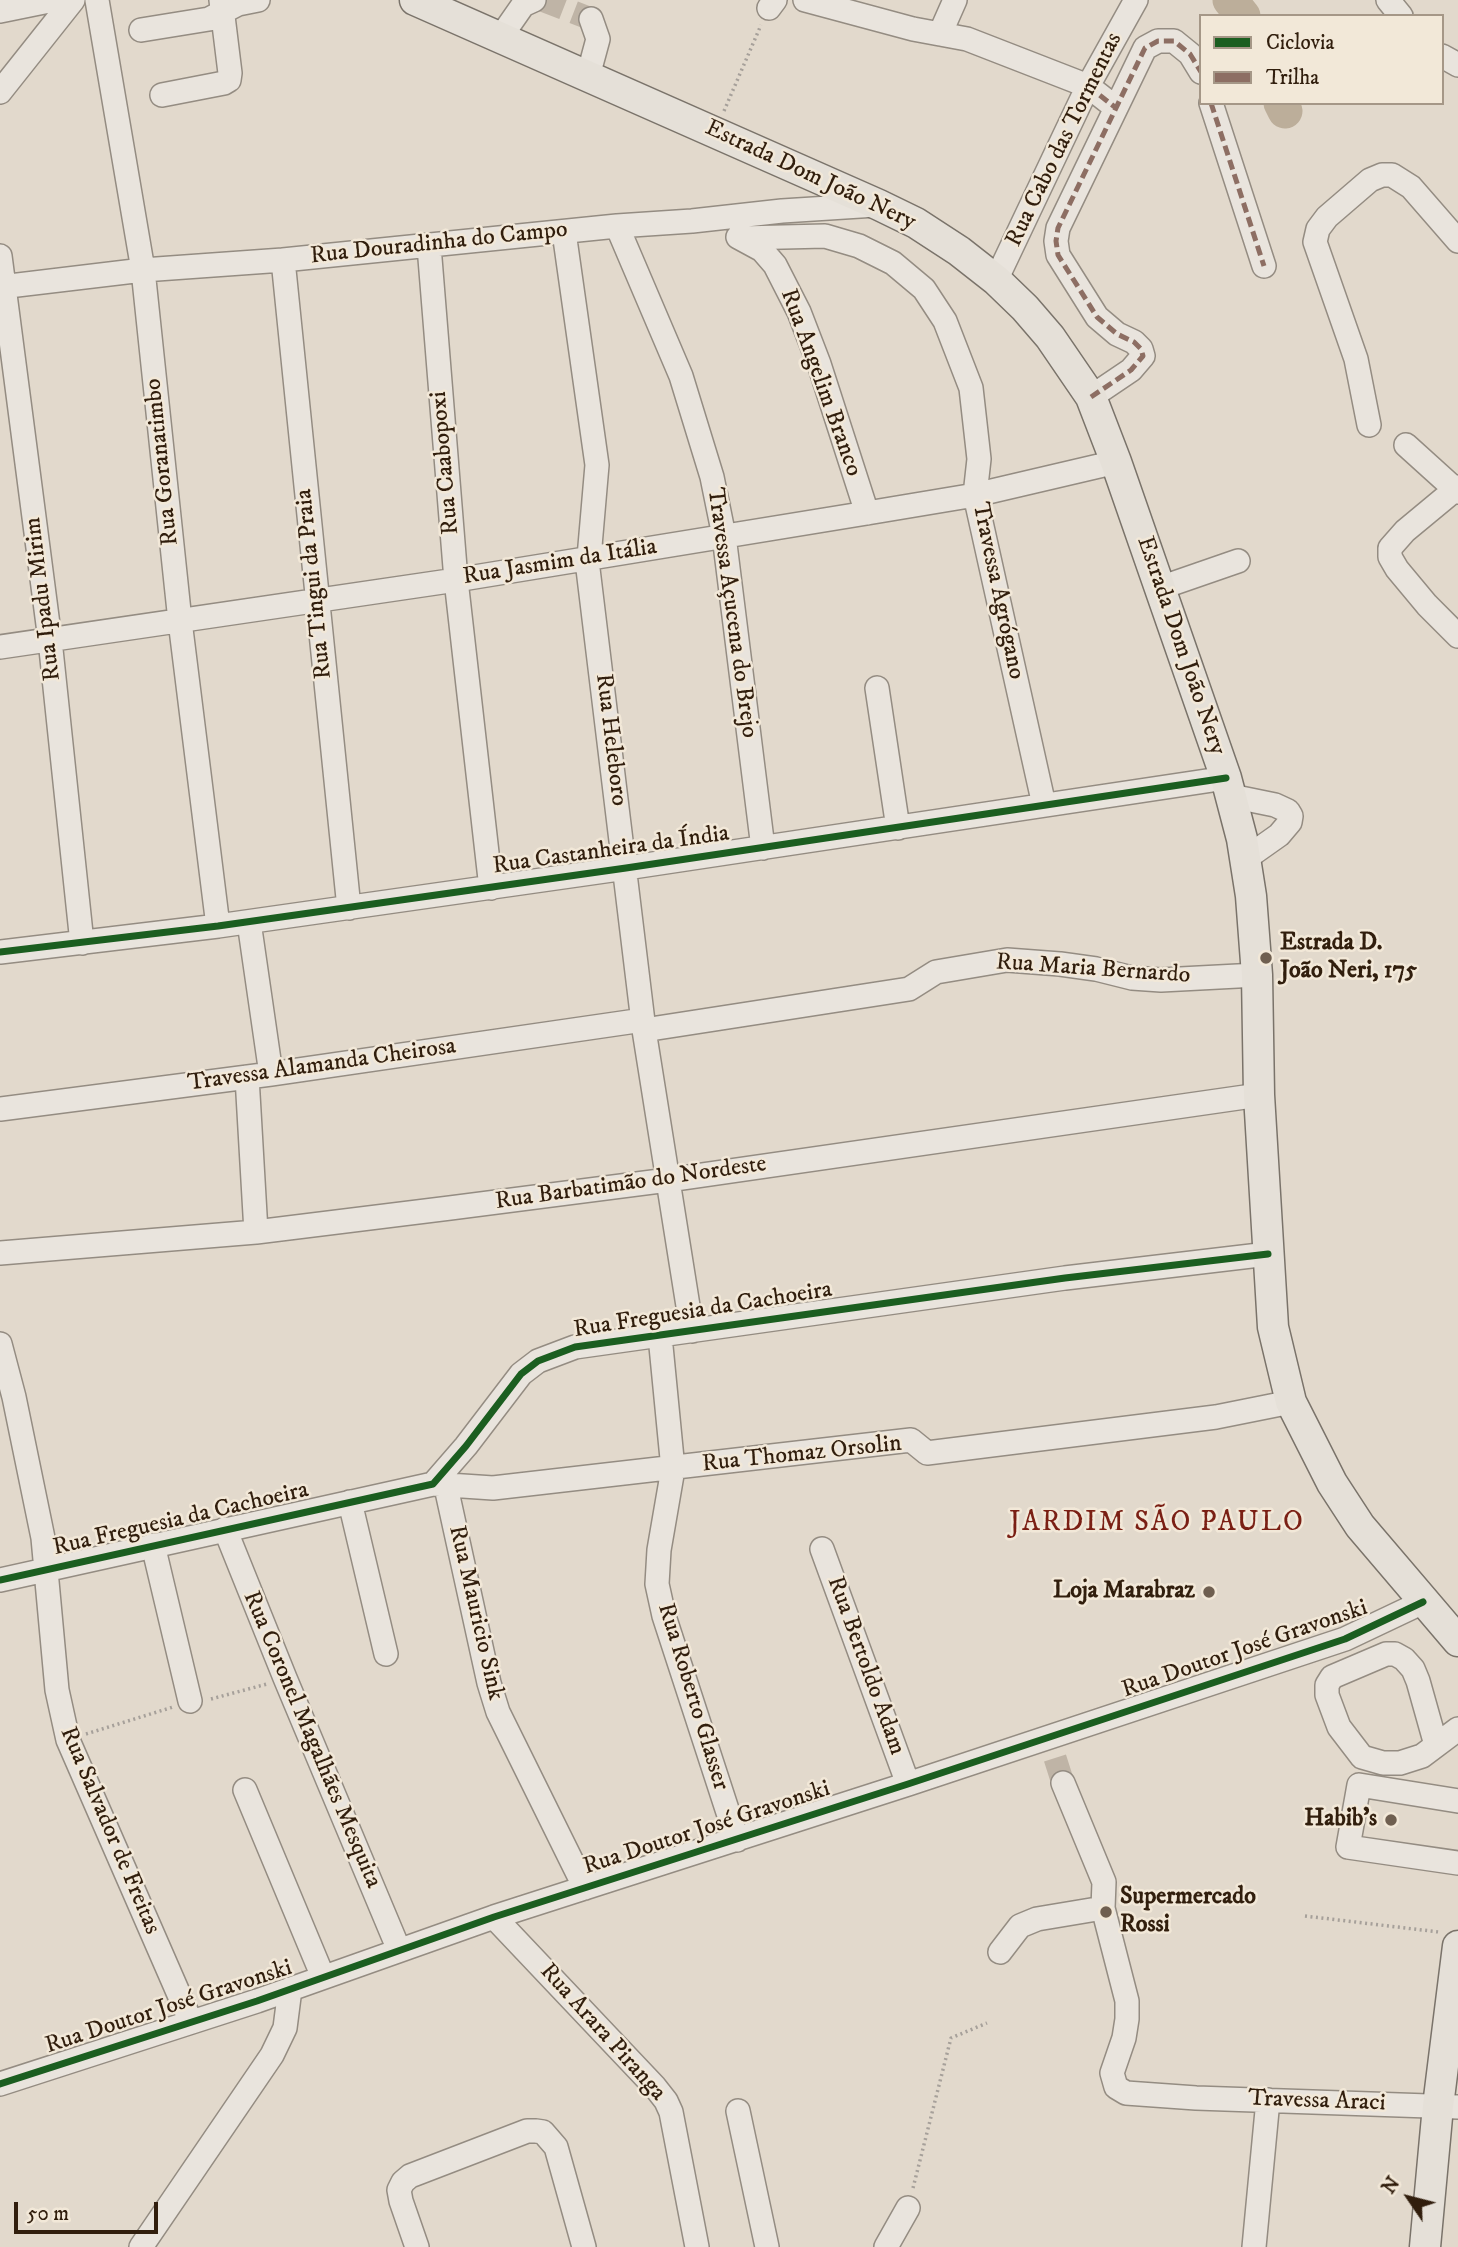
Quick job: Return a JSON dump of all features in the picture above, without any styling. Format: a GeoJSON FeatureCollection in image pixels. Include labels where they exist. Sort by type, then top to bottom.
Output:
{"type":"FeatureCollection","features":[{"type":"Feature","properties":{"kind":"main road","name":"Estrada Dom João Nery"},"geometry":{"type":"LineString","coordinates":[[415,0],[916,223],[959,251],[996,280],[1050,337],[1091,397],[1228,787],[1245,859],[1251,896],[1257,975],[1259,1095],[1273,1327],[1291,1402],[1332,1483],[1360,1526],[1458,1641]]}},
{"type":"Feature","properties":{"kind":"main road"},"geometry":{"type":"LineString","coordinates":[[1425,2247],[1435,2156],[1448,2106],[1454,1940]]}},
{"type":"Feature","properties":{"kind":"street"},"geometry":{"type":"LineString","coordinates":[[0,11],[54,0]]}},
{"type":"Feature","properties":{"kind":"street"},"geometry":{"type":"LineString","coordinates":[[0,92],[73,0]]}},
{"type":"Feature","properties":{"kind":"street","name":"Rua Goranatimbo"},"geometry":{"type":"LineString","coordinates":[[97,0],[143,270],[180,621],[218,926]]}},
{"type":"Feature","properties":{"kind":"street"},"geometry":{"type":"LineString","coordinates":[[141,30],[209,19],[222,6],[258,0]]}},
{"type":"Feature","properties":{"kind":"street"},"geometry":{"type":"LineString","coordinates":[[500,38],[523,5],[534,0]]}},
{"type":"Feature","properties":{"kind":"street"},"geometry":{"type":"LineString","coordinates":[[805,0],[967,39],[1088,86],[1116,108]]}},
{"type":"Feature","properties":{"kind":"street"},"geometry":{"type":"LineString","coordinates":[[940,34],[955,0]]}},
{"type":"Feature","properties":{"kind":"street","name":"Rua Cabo das Tormentas"},"geometry":{"type":"LineString","coordinates":[[996,280],[1088,86],[1136,0]]}},
{"type":"Feature","properties":{"kind":"street"},"geometry":{"type":"LineString","coordinates":[[1388,0],[1399,14]]}},
{"type":"Feature","properties":{"kind":"street"},"geometry":{"type":"LineString","coordinates":[[162,95],[229,80],[222,6]]}},
{"type":"Feature","properties":{"kind":"street"},"geometry":{"type":"LineString","coordinates":[[588,76],[598,39],[592,19]]}},
{"type":"Feature","properties":{"kind":"street"},"geometry":{"type":"LineString","coordinates":[[1091,397],[1140,363],[1143,356],[1141,349],[1134,342],[1117,334],[1097,317],[1058,256],[1058,228],[1146,48],[1158,41],[1174,41],[1190,54],[1199,69]]}},
{"type":"Feature","properties":{"kind":"street"},"geometry":{"type":"LineString","coordinates":[[1212,105],[1264,266]]}},
{"type":"Feature","properties":{"kind":"street"},"geometry":{"type":"LineString","coordinates":[[1369,425],[1356,359],[1315,242],[1318,229],[1326,217],[1370,180],[1382,175],[1392,175],[1411,187],[1458,241]]}},
{"type":"Feature","properties":{"kind":"street","name":"Rua Douradinha do Campo"},"geometry":{"type":"LineString","coordinates":[[2,287],[143,270],[283,260],[782,211],[879,205]]}},
{"type":"Feature","properties":{"kind":"street","name":"Rua Angelim Branco"},"geometry":{"type":"LineString","coordinates":[[692,221],[742,238],[762,250],[775,265],[799,312],[819,364],[867,513]]}},
{"type":"Feature","properties":{"kind":"street","name":"Travessa Açucena do Brejo"},"geometry":{"type":"LineString","coordinates":[[617,226],[681,376],[712,477],[724,536],[762,848]]}},
{"type":"Feature","properties":{"kind":"street","name":"Rua Heleboro"},"geometry":{"type":"LineString","coordinates":[[564,232],[597,465],[588,569],[643,1025],[692,1331]]}},
{"type":"Feature","properties":{"kind":"street","name":"Travessa Agrógano"},"geometry":{"type":"LineString","coordinates":[[742,238],[804,235],[841,239],[893,263],[924,289],[945,321],[971,388],[979,459],[975,495],[1044,805]]}},
{"type":"Feature","properties":{"kind":"street","name":"Rua Caabopoxi"},"geometry":{"type":"LineString","coordinates":[[429,246],[456,580],[491,888]]}},
{"type":"Feature","properties":{"kind":"street","name":"Rua Ipadu Mirim"},"geometry":{"type":"LineString","coordinates":[[0,256],[50,640],[82,943]]}},
{"type":"Feature","properties":{"kind":"street","name":"Rua Tingui da Praia"},"geometry":{"type":"LineString","coordinates":[[283,260],[349,908]]}},
{"type":"Feature","properties":{"kind":"street"},"geometry":{"type":"LineString","coordinates":[[1406,445],[1457,489],[1405,531],[1390,548],[1390,557],[1427,605],[1458,636]]}},
{"type":"Feature","properties":{"kind":"street","name":"Rua Jasmim da Itália"},"geometry":{"type":"LineString","coordinates":[[0,647],[456,580],[867,513],[975,495],[1116,462]]}},
{"type":"Feature","properties":{"kind":"street"},"geometry":{"type":"LineString","coordinates":[[1160,588],[1238,561]]}},
{"type":"Feature","properties":{"kind":"street"},"geometry":{"type":"LineString","coordinates":[[877,688],[898,828]]}},
{"type":"Feature","properties":{"kind":"street","name":"Rua Castanheira da Índia"},"geometry":{"type":"LineString","coordinates":[[0,952],[249,922],[626,869],[1044,805],[1228,787],[1275,805],[1288,811],[1291,816],[1290,822],[1279,835],[1245,859]]}},
{"type":"Feature","properties":{"kind":"street"},"geometry":{"type":"LineString","coordinates":[[249,922],[271,1074]]}},
{"type":"Feature","properties":{"kind":"street","name":"Rua Maria Bernardo"},"geometry":{"type":"LineString","coordinates":[[643,1025],[909,989],[936,972],[1007,960],[1060,964],[1132,978],[1161,980],[1257,975]]}},
{"type":"Feature","properties":{"kind":"street","name":"Travessa Alamanda Cheirosa"},"geometry":{"type":"LineString","coordinates":[[0,1108],[643,1025]]}},
{"type":"Feature","properties":{"kind":"street"},"geometry":{"type":"LineString","coordinates":[[247,1077],[256,1232]]}},
{"type":"Feature","properties":{"kind":"street","name":"Rua Barbatimão do Nordeste"},"geometry":{"type":"LineString","coordinates":[[0,1253],[256,1232],[668,1180],[1259,1095]]}},
{"type":"Feature","properties":{"kind":"street","name":"Rua Freguesia da Cachoeira"},"geometry":{"type":"LineString","coordinates":[[0,1580],[225,1529],[439,1485],[521,1374],[538,1361],[575,1347],[1065,1278],[1268,1254]]}},
{"type":"Feature","properties":{"kind":"street","name":"Rua Roberto Glasser"},"geometry":{"type":"LineString","coordinates":[[660,1336],[673,1469],[659,1550],[657,1584],[664,1616],[737,1840]]}},
{"type":"Feature","properties":{"kind":"street","name":"Rua Salvador de Freitas"},"geometry":{"type":"LineString","coordinates":[[0,1344],[7,1398],[43,1538],[57,1690],[68,1740],[191,2022]]}},
{"type":"Feature","properties":{"kind":"street","name":"Rua Thomaz Orsolin"},"geometry":{"type":"LineString","coordinates":[[439,1485],[493,1488],[911,1440],[927,1453],[1216,1418],[1291,1402]]}},
{"type":"Feature","properties":{"kind":"street","name":"Rua Mauricio Sink"},"geometry":{"type":"LineString","coordinates":[[439,1485],[498,1712],[585,1888]]}},
{"type":"Feature","properties":{"kind":"street"},"geometry":{"type":"LineString","coordinates":[[350,1502],[386,1654]]}},
{"type":"Feature","properties":{"kind":"street","name":"Rua Coronel Magalhães Mesquita"},"geometry":{"type":"LineString","coordinates":[[225,1529],[399,1950]]}},
{"type":"Feature","properties":{"kind":"street"},"geometry":{"type":"LineString","coordinates":[[153,1545],[190,1701]]}},
{"type":"Feature","properties":{"kind":"street","name":"Rua Bertoldo Adam"},"geometry":{"type":"LineString","coordinates":[[822,1549],[908,1784]]}},
{"type":"Feature","properties":{"kind":"street","name":"Rua Doutor José Gravonski"},"geometry":{"type":"LineString","coordinates":[[2,2079],[191,2022],[494,1917],[908,1784],[1052,1748],[1345,1639],[1423,1602]]}},
{"type":"Feature","properties":{"kind":"street"},"geometry":{"type":"LineString","coordinates":[[1436,1745],[1413,1669],[1395,1654],[1386,1654],[1339,1673],[1332,1677],[1327,1685],[1327,1695],[1339,1727],[1362,1757],[1383,1763],[1400,1763],[1422,1756],[1458,1729]]}},
{"type":"Feature","properties":{"kind":"street"},"geometry":{"type":"LineString","coordinates":[[1000,1952],[1020,1926],[1037,1919],[1102,1908],[1104,1882],[1063,1783]]}},
{"type":"Feature","properties":{"kind":"street"},"geometry":{"type":"LineString","coordinates":[[1458,1801],[1359,1785],[1348,1847],[1458,1863]]}},
{"type":"Feature","properties":{"kind":"street"},"geometry":{"type":"LineString","coordinates":[[245,1790],[323,1977]]}},
{"type":"Feature","properties":{"kind":"street","name":"Travessa Araci"},"geometry":{"type":"LineString","coordinates":[[1102,1908],[1127,2001],[1124,2038],[1112,2073],[1116,2087],[1125,2093],[1196,2098],[1448,2106]]}},
{"type":"Feature","properties":{"kind":"street","name":"Rua Arara Piranga"},"geometry":{"type":"LineString","coordinates":[[494,1917],[641,2071],[666,2101],[676,2134],[697,2247]]}},
{"type":"Feature","properties":{"kind":"street"},"geometry":{"type":"LineString","coordinates":[[148,2243],[272,2055],[285,2028],[290,1989]]}},
{"type":"Feature","properties":{"kind":"street"},"geometry":{"type":"LineString","coordinates":[[1254,2247],[1268,2100]]}},
{"type":"Feature","properties":{"kind":"street"},"geometry":{"type":"LineString","coordinates":[[738,2111],[767,2247]]}},
{"type":"Feature","properties":{"kind":"street"},"geometry":{"type":"LineString","coordinates":[[418,2247],[401,2201],[399,2190],[403,2182],[410,2176],[527,2131],[543,2132],[556,2147],[584,2247]]}},
{"type":"Feature","properties":{"kind":"street"},"geometry":{"type":"LineString","coordinates":[[886,2247],[908,2208]]}},
{"type":"Feature","properties":{"kind":"path"},"geometry":{"type":"LineString","coordinates":[[715,133],[772,4]]}},
{"type":"Feature","properties":{"kind":"path"},"geometry":{"type":"LineString","coordinates":[[1305,1916],[1454,1940]]}},
{"type":"Feature","properties":{"kind":"path"},"geometry":{"type":"LineString","coordinates":[[908,2208],[932,2122],[951,2038],[987,2023]]}},
{"type":"Feature","properties":{"kind":"waterway"},"geometry":{"type":"LineString","coordinates":[[1230,0],[1241,14]]}},
{"type":"Feature","properties":{"kind":"waterway"},"geometry":{"type":"LineString","coordinates":[[1282,105],[1285,111]]}},
{"type":"Feature","properties":{"kind":"tunnel"},"geometry":{"type":"LineString","coordinates":[[542,0],[591,19]]}},
{"type":"Feature","properties":{"kind":"tunnel"},"geometry":{"type":"LineString","coordinates":[[1055,1758],[1063,1783]]}},
{"type":"Feature","properties":{"kind":"marked path"},"geometry":{"type":"LineString","coordinates":[[1091,397],[1131,370],[1143,356],[1141,349],[1134,342],[1117,334],[1097,317],[1058,255],[1058,228],[1145,48],[1158,41],[1174,41],[1190,54],[1199,69]]}},
{"type":"Feature","properties":{"kind":"marked path"},"geometry":{"type":"LineString","coordinates":[[1088,86],[1116,108]]}},
{"type":"Feature","properties":{"kind":"marked path"},"geometry":{"type":"LineString","coordinates":[[1212,105],[1264,266]]}},
{"type":"Feature","properties":{"kind":"cycle path"},"geometry":{"type":"LineString","coordinates":[[0,952],[218,926],[1226,778]]}},
{"type":"Feature","properties":{"kind":"cycle path"},"geometry":{"type":"LineString","coordinates":[[0,1580],[433,1484],[521,1374],[538,1361],[575,1347],[1065,1278],[1268,1254]]}},
{"type":"Feature","properties":{"kind":"cycle path"},"geometry":{"type":"LineString","coordinates":[[0,2084],[257,2001],[494,1917],[908,1784],[1345,1639],[1423,1602]]}},
{"type":"Feature","properties":{"kind":"place","name":"Estrada D. João Neri, 175"},"geometry":{"type":"Point","coordinates":[1266,958]}},
{"type":"Feature","properties":{"kind":"place","name":"Loja Marabraz"},"geometry":{"type":"Point","coordinates":[1209,1592]}},
{"type":"Feature","properties":{"kind":"place","name":"Habib's"},"geometry":{"type":"Point","coordinates":[1391,1820]}},
{"type":"Feature","properties":{"kind":"place","name":"Supermercado Rossi"},"geometry":{"type":"Point","coordinates":[1106,1912]}},
{"type":"Feature","properties":{"kind":"district","name":"JARDIM SÃO PAULO"},"geometry":{"type":"Point","coordinates":[1157,1524]}}]}
